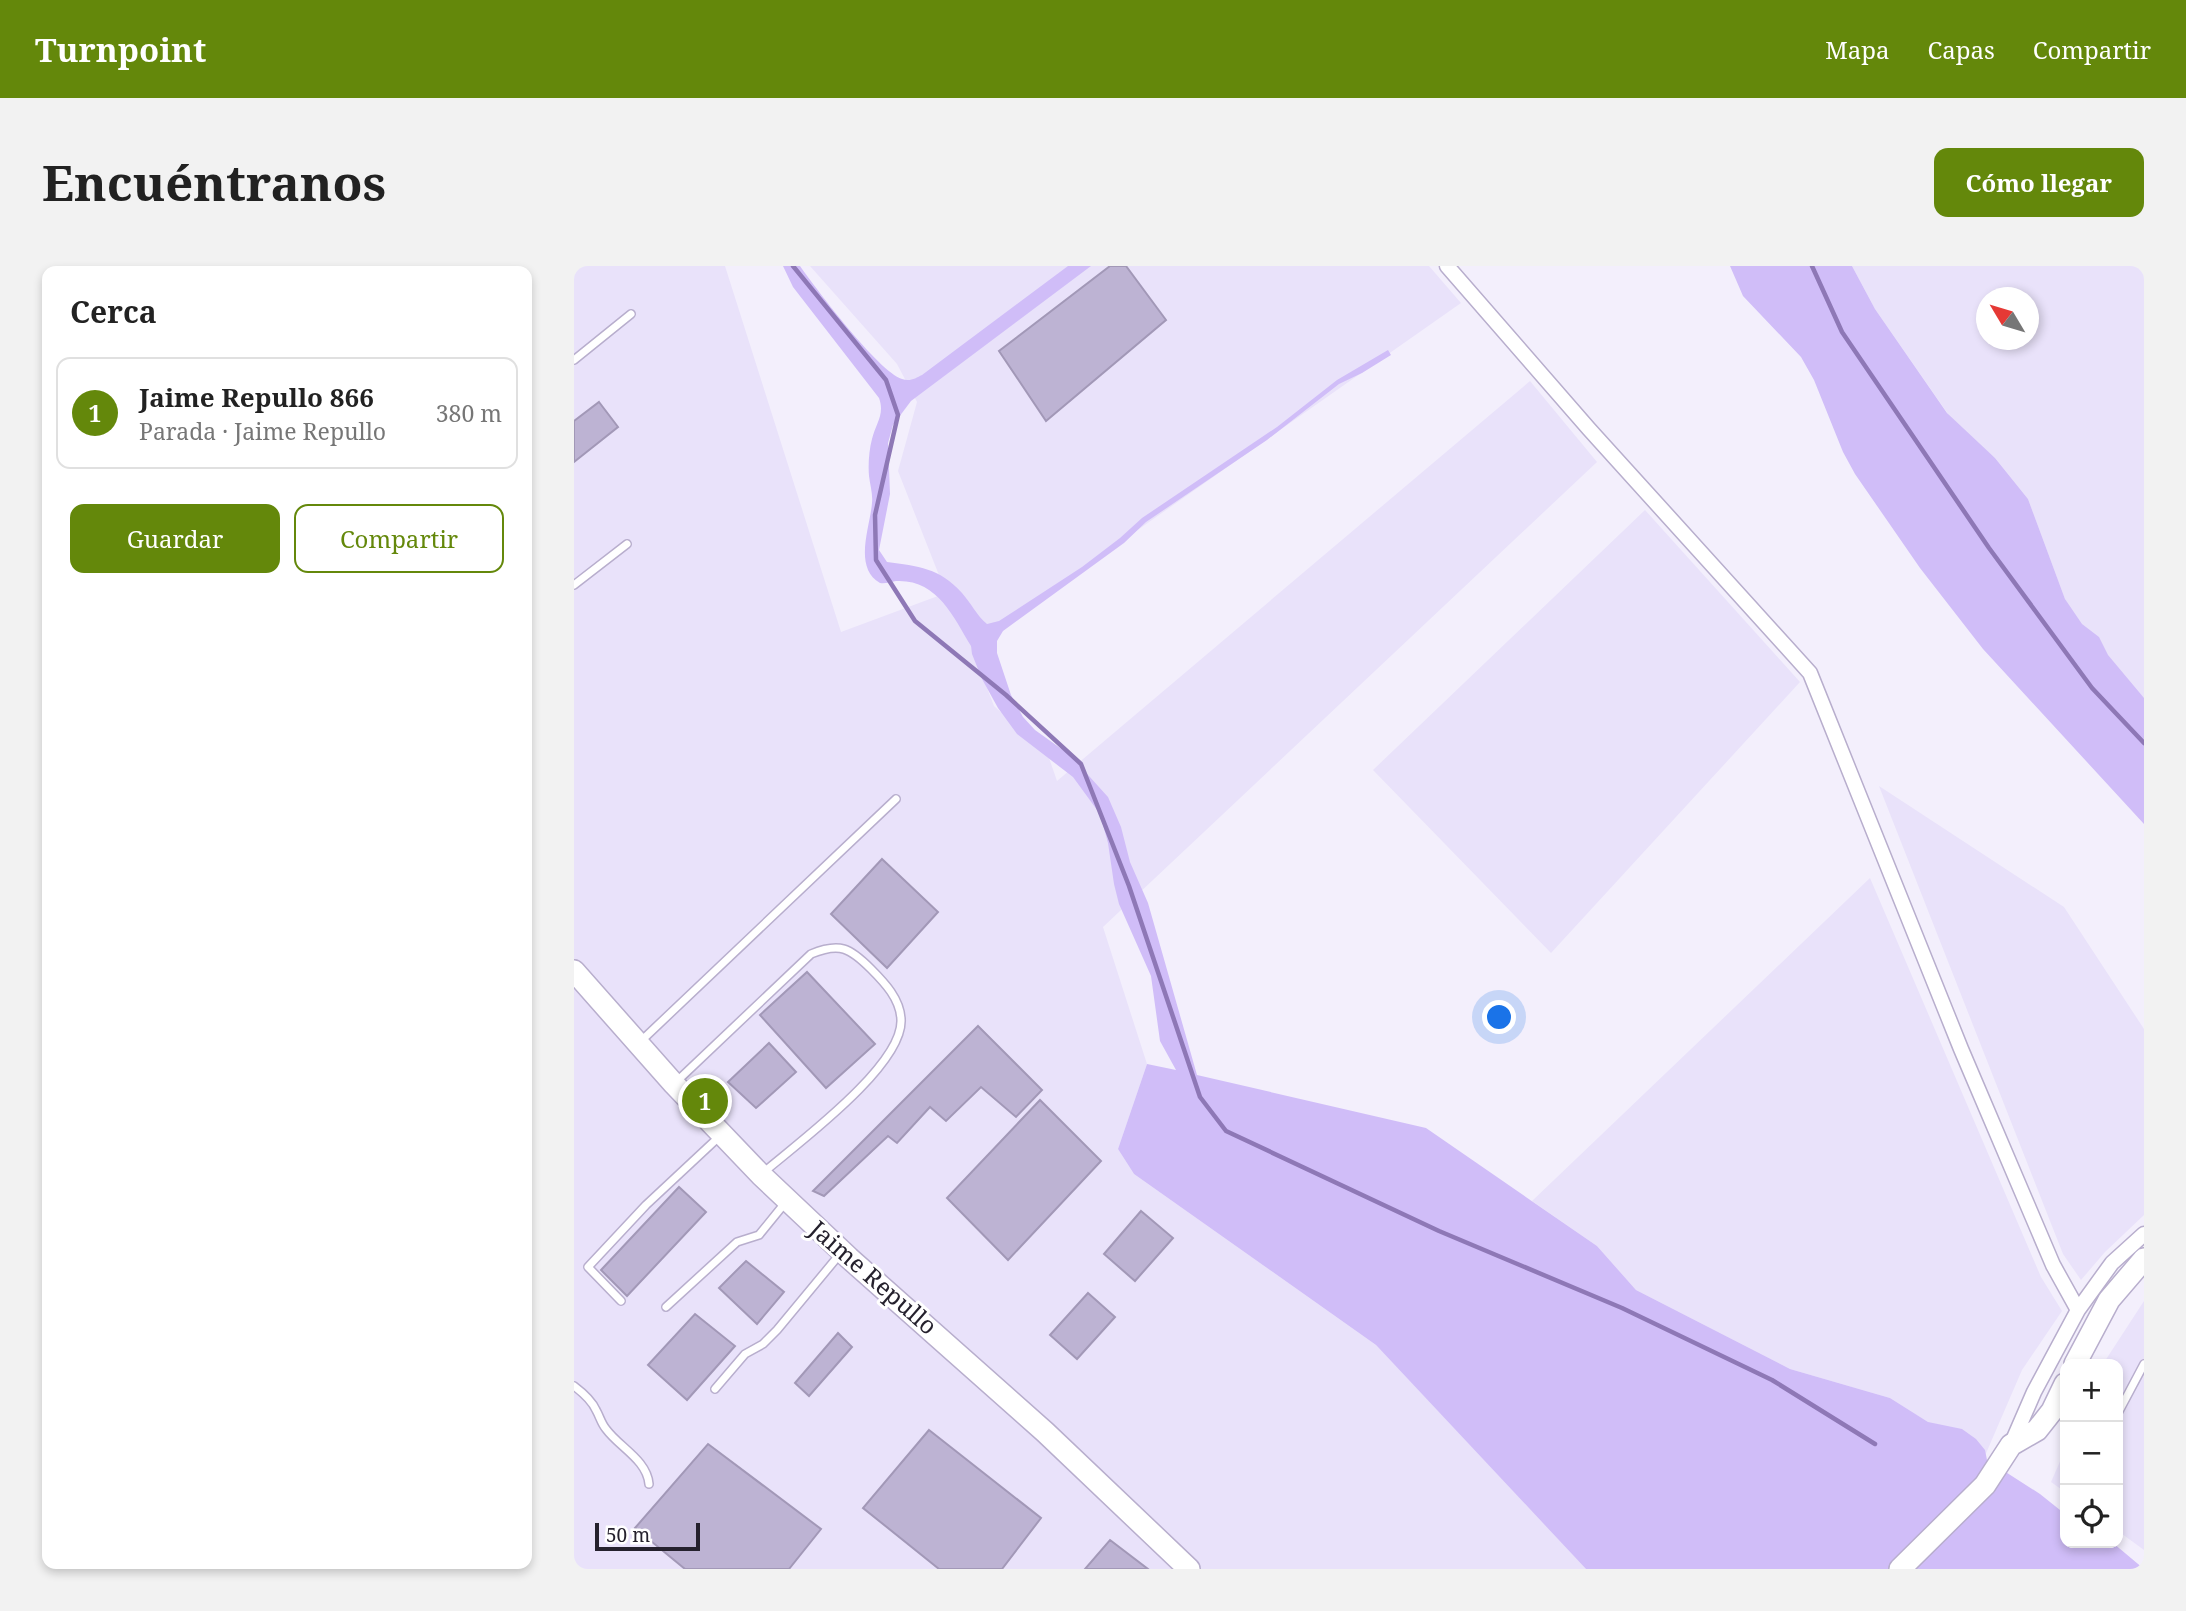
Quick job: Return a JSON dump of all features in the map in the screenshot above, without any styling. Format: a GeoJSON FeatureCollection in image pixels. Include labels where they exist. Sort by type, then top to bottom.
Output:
{"type":"FeatureCollection","features":[{"type":"Feature","properties":{"kind":"street"},"geometry":{"type":"LineString","coordinates":[[1447,266],[1589,429],[1810,673],[1961,1049],[2053,1265],[2078,1310]]}},
{"type":"Feature","properties":{"kind":"street","name":"Jaime Repullo"},"geometry":{"type":"LineString","coordinates":[[574,971],[637,1045],[761,1175],[842,1252],[1036,1423],[1189,1569]]}},
{"type":"Feature","properties":{"kind":"street"},"geometry":{"type":"LineString","coordinates":[[1900,1569],[1985,1485],[2011,1445],[2034,1392],[2078,1310],[2112,1263],[2144,1234]]}},
{"type":"Feature","properties":{"kind":"street"},"geometry":{"type":"LineString","coordinates":[[2078,1359],[2109,1300],[2144,1259]]}},
{"type":"Feature","properties":{"kind":"street"},"geometry":{"type":"LineString","coordinates":[[2011,1445],[2037,1430],[2055,1413],[2060,1398]]}},
{"type":"Feature","properties":{"kind":"lane"},"geometry":{"type":"LineString","coordinates":[[574,360],[631,314]]}},
{"type":"Feature","properties":{"kind":"lane"},"geometry":{"type":"LineString","coordinates":[[574,585],[626,544]]}},
{"type":"Feature","properties":{"kind":"lane"},"geometry":{"type":"LineString","coordinates":[[637,1045],[897,799]]}},
{"type":"Feature","properties":{"kind":"lane"},"geometry":{"type":"LineString","coordinates":[[674,1084],[811,954],[827,947],[843,948],[856,954],[886,984],[897,1002],[902,1020],[895,1046],[861,1088],[761,1175]]}},
{"type":"Feature","properties":{"kind":"lane"},"geometry":{"type":"LineString","coordinates":[[621,1301],[588,1267],[646,1206],[721,1135]]}},
{"type":"Feature","properties":{"kind":"lane"},"geometry":{"type":"LineString","coordinates":[[666,1307],[737,1242],[759,1235],[787,1200]]}},
{"type":"Feature","properties":{"kind":"lane"},"geometry":{"type":"LineString","coordinates":[[715,1389],[745,1354],[763,1344],[777,1330],[842,1252]]}},
{"type":"Feature","properties":{"kind":"lane"},"geometry":{"type":"LineString","coordinates":[[2123,1404],[2144,1364]]}},
{"type":"Feature","properties":{"kind":"lane"},"geometry":{"type":"LineString","coordinates":[[574,1386],[596,1407],[607,1431],[639,1462],[649,1478],[649,1484]]}},
{"type":"Feature","properties":{"kind":"shaded area"},"geometry":{"type":"Polygon","coordinates":[[[574,266],[725,266],[841,632],[946,593],[898,471],[917,402],[897,364],[810,266],[1429,266],[1461,303],[971,647],[994,706],[1048,755],[1057,781],[1530,381],[1597,462],[1103,927],[1147,1064],[1118,1149],[1134,1174],[1376,1345],[1586,1569],[574,1569],[574,266]]]}},
{"type":"Feature","properties":{"kind":"shaded area"},"geometry":{"type":"Polygon","coordinates":[[[783,266],[800,266],[833,310],[878,361],[891,373],[908,380],[922,375],[1068,266],[1091,266],[911,401],[893,425],[888,443],[890,494],[879,550],[887,562],[919,567],[945,578],[962,593],[987,624],[999,621],[1082,567],[1142,518],[1277,427],[1337,380],[1388,350],[1391,355],[1339,384],[1267,440],[1146,522],[1124,543],[1003,631],[997,641],[997,653],[1011,695],[1023,717],[1035,730],[1070,755],[1108,797],[1121,827],[1130,862],[1148,903],[1197,1075],[1426,1128],[1597,1246],[1636,1290],[1790,1369],[1890,1398],[1928,1422],[1962,1429],[1985,1450],[1987,1460],[2060,1510],[2060,1548],[2119,1548],[2144,1569],[1586,1569],[1376,1345],[1134,1174],[1118,1149],[1147,1064],[1176,1070],[1160,1041],[1151,976],[1119,904],[1100,814],[1073,777],[1017,734],[998,708],[982,679],[971,646],[942,602],[922,586],[896,581],[880,583],[872,576],[865,557],[872,500],[869,458],[881,404],[793,287],[783,266]]]}},
{"type":"Feature","properties":{"kind":"shaded area"},"geometry":{"type":"Polygon","coordinates":[[[1730,266],[1852,266],[1875,309],[1947,413],[1995,458],[2028,499],[2065,599],[2082,624],[2099,637],[2108,655],[2144,698],[2144,824],[1983,649],[1920,568],[1855,474],[1843,452],[1814,380],[1801,357],[1743,296],[1730,266]]]}},
{"type":"Feature","properties":{"kind":"shaded area"},"geometry":{"type":"Polygon","coordinates":[[[1852,266],[2144,266],[2144,708],[2078,621],[2065,599],[2028,499],[1995,458],[1955,424],[1875,309],[1852,266]]]}},
{"type":"Feature","properties":{"kind":"shaded area"},"geometry":{"type":"Polygon","coordinates":[[[1645,510],[1800,682],[1551,953],[1373,770],[1645,510]]]}},
{"type":"Feature","properties":{"kind":"shaded area"},"geometry":{"type":"Polygon","coordinates":[[[1879,786],[2064,907],[2144,1029],[2144,1215],[2105,1252],[2081,1280],[2063,1254],[1879,786]]]}},
{"type":"Feature","properties":{"kind":"shaded area"},"geometry":{"type":"Polygon","coordinates":[[[1870,878],[2041,1277],[2062,1311],[2022,1370],[1984,1458],[1890,1398],[1790,1369],[1636,1290],[1597,1246],[1532,1201],[1870,878]]]}},
{"type":"Feature","properties":{"kind":"shaded area"},"geometry":{"type":"Polygon","coordinates":[[[2144,1301],[2144,1550],[2123,1535],[2123,1359],[2106,1359],[2144,1301]]]}},
{"type":"Feature","properties":{"kind":"shaded area"},"geometry":{"type":"Polygon","coordinates":[[[2060,1461],[2060,1488],[2051,1482],[2060,1461]]]}},
{"type":"Feature","properties":{"kind":"building"},"geometry":{"type":"Polygon","coordinates":[[[1110,266],[1126,266],[1166,320],[1046,421],[999,351],[1110,266]]]}},
{"type":"Feature","properties":{"kind":"building"},"geometry":{"type":"Polygon","coordinates":[[[599,402],[618,427],[574,462],[574,421],[599,402]]]}},
{"type":"Feature","properties":{"kind":"building"},"geometry":{"type":"Polygon","coordinates":[[[882,859],[938,912],[887,968],[831,914],[882,859]]]}},
{"type":"Feature","properties":{"kind":"building"},"geometry":{"type":"Polygon","coordinates":[[[807,972],[875,1044],[826,1088],[760,1015],[807,972]]]}},
{"type":"Feature","properties":{"kind":"building"},"geometry":{"type":"Polygon","coordinates":[[[978,1026],[1042,1090],[1016,1117],[981,1087],[946,1121],[930,1107],[897,1143],[888,1136],[824,1196],[813,1191],[978,1026]]]}},
{"type":"Feature","properties":{"kind":"building"},"geometry":{"type":"Polygon","coordinates":[[[769,1043],[796,1072],[756,1108],[728,1082],[769,1043]]]}},
{"type":"Feature","properties":{"kind":"building"},"geometry":{"type":"Polygon","coordinates":[[[1040,1100],[1101,1161],[1008,1260],[947,1198],[1040,1100]]]}},
{"type":"Feature","properties":{"kind":"building"},"geometry":{"type":"Polygon","coordinates":[[[679,1187],[706,1212],[627,1296],[601,1270],[679,1187]]]}},
{"type":"Feature","properties":{"kind":"building"},"geometry":{"type":"Polygon","coordinates":[[[1141,1211],[1173,1238],[1135,1281],[1104,1254],[1141,1211]]]}},
{"type":"Feature","properties":{"kind":"building"},"geometry":{"type":"Polygon","coordinates":[[[746,1261],[784,1292],[757,1324],[719,1288],[746,1261]]]}},
{"type":"Feature","properties":{"kind":"building"},"geometry":{"type":"Polygon","coordinates":[[[1088,1293],[1115,1317],[1077,1359],[1050,1335],[1088,1293]]]}},
{"type":"Feature","properties":{"kind":"building"},"geometry":{"type":"Polygon","coordinates":[[[695,1314],[735,1346],[687,1400],[648,1365],[695,1314]]]}},
{"type":"Feature","properties":{"kind":"building"},"geometry":{"type":"Polygon","coordinates":[[[838,1333],[852,1347],[809,1396],[795,1383],[838,1333]]]}},
{"type":"Feature","properties":{"kind":"building"},"geometry":{"type":"Polygon","coordinates":[[[929,1430],[1041,1518],[1002,1569],[939,1569],[863,1508],[929,1430]]]}},
{"type":"Feature","properties":{"kind":"building"},"geometry":{"type":"Polygon","coordinates":[[[708,1444],[821,1529],[789,1569],[685,1569],[635,1528],[708,1444]]]}},
{"type":"Feature","properties":{"kind":"building"},"geometry":{"type":"Polygon","coordinates":[[[1110,1540],[1148,1569],[1085,1569],[1110,1540]]]}},
{"type":"Feature","properties":{"kind":"waterway"},"geometry":{"type":"LineString","coordinates":[[793,266],[886,380],[898,415],[875,515],[876,560],[915,621],[1006,695],[1081,764],[1129,886],[1200,1097],[1226,1131],[1439,1231],[1622,1308],[1772,1380],[1875,1444]]}},
{"type":"Feature","properties":{"kind":"waterway"},"geometry":{"type":"LineString","coordinates":[[1812,266],[1842,332],[1989,548],[2092,688],[2144,743]]}},
{"type":"Feature","properties":{"kind":"place","name":"Jaime Repullo 866"},"geometry":{"type":"Point","coordinates":[705,1101]}}]}
